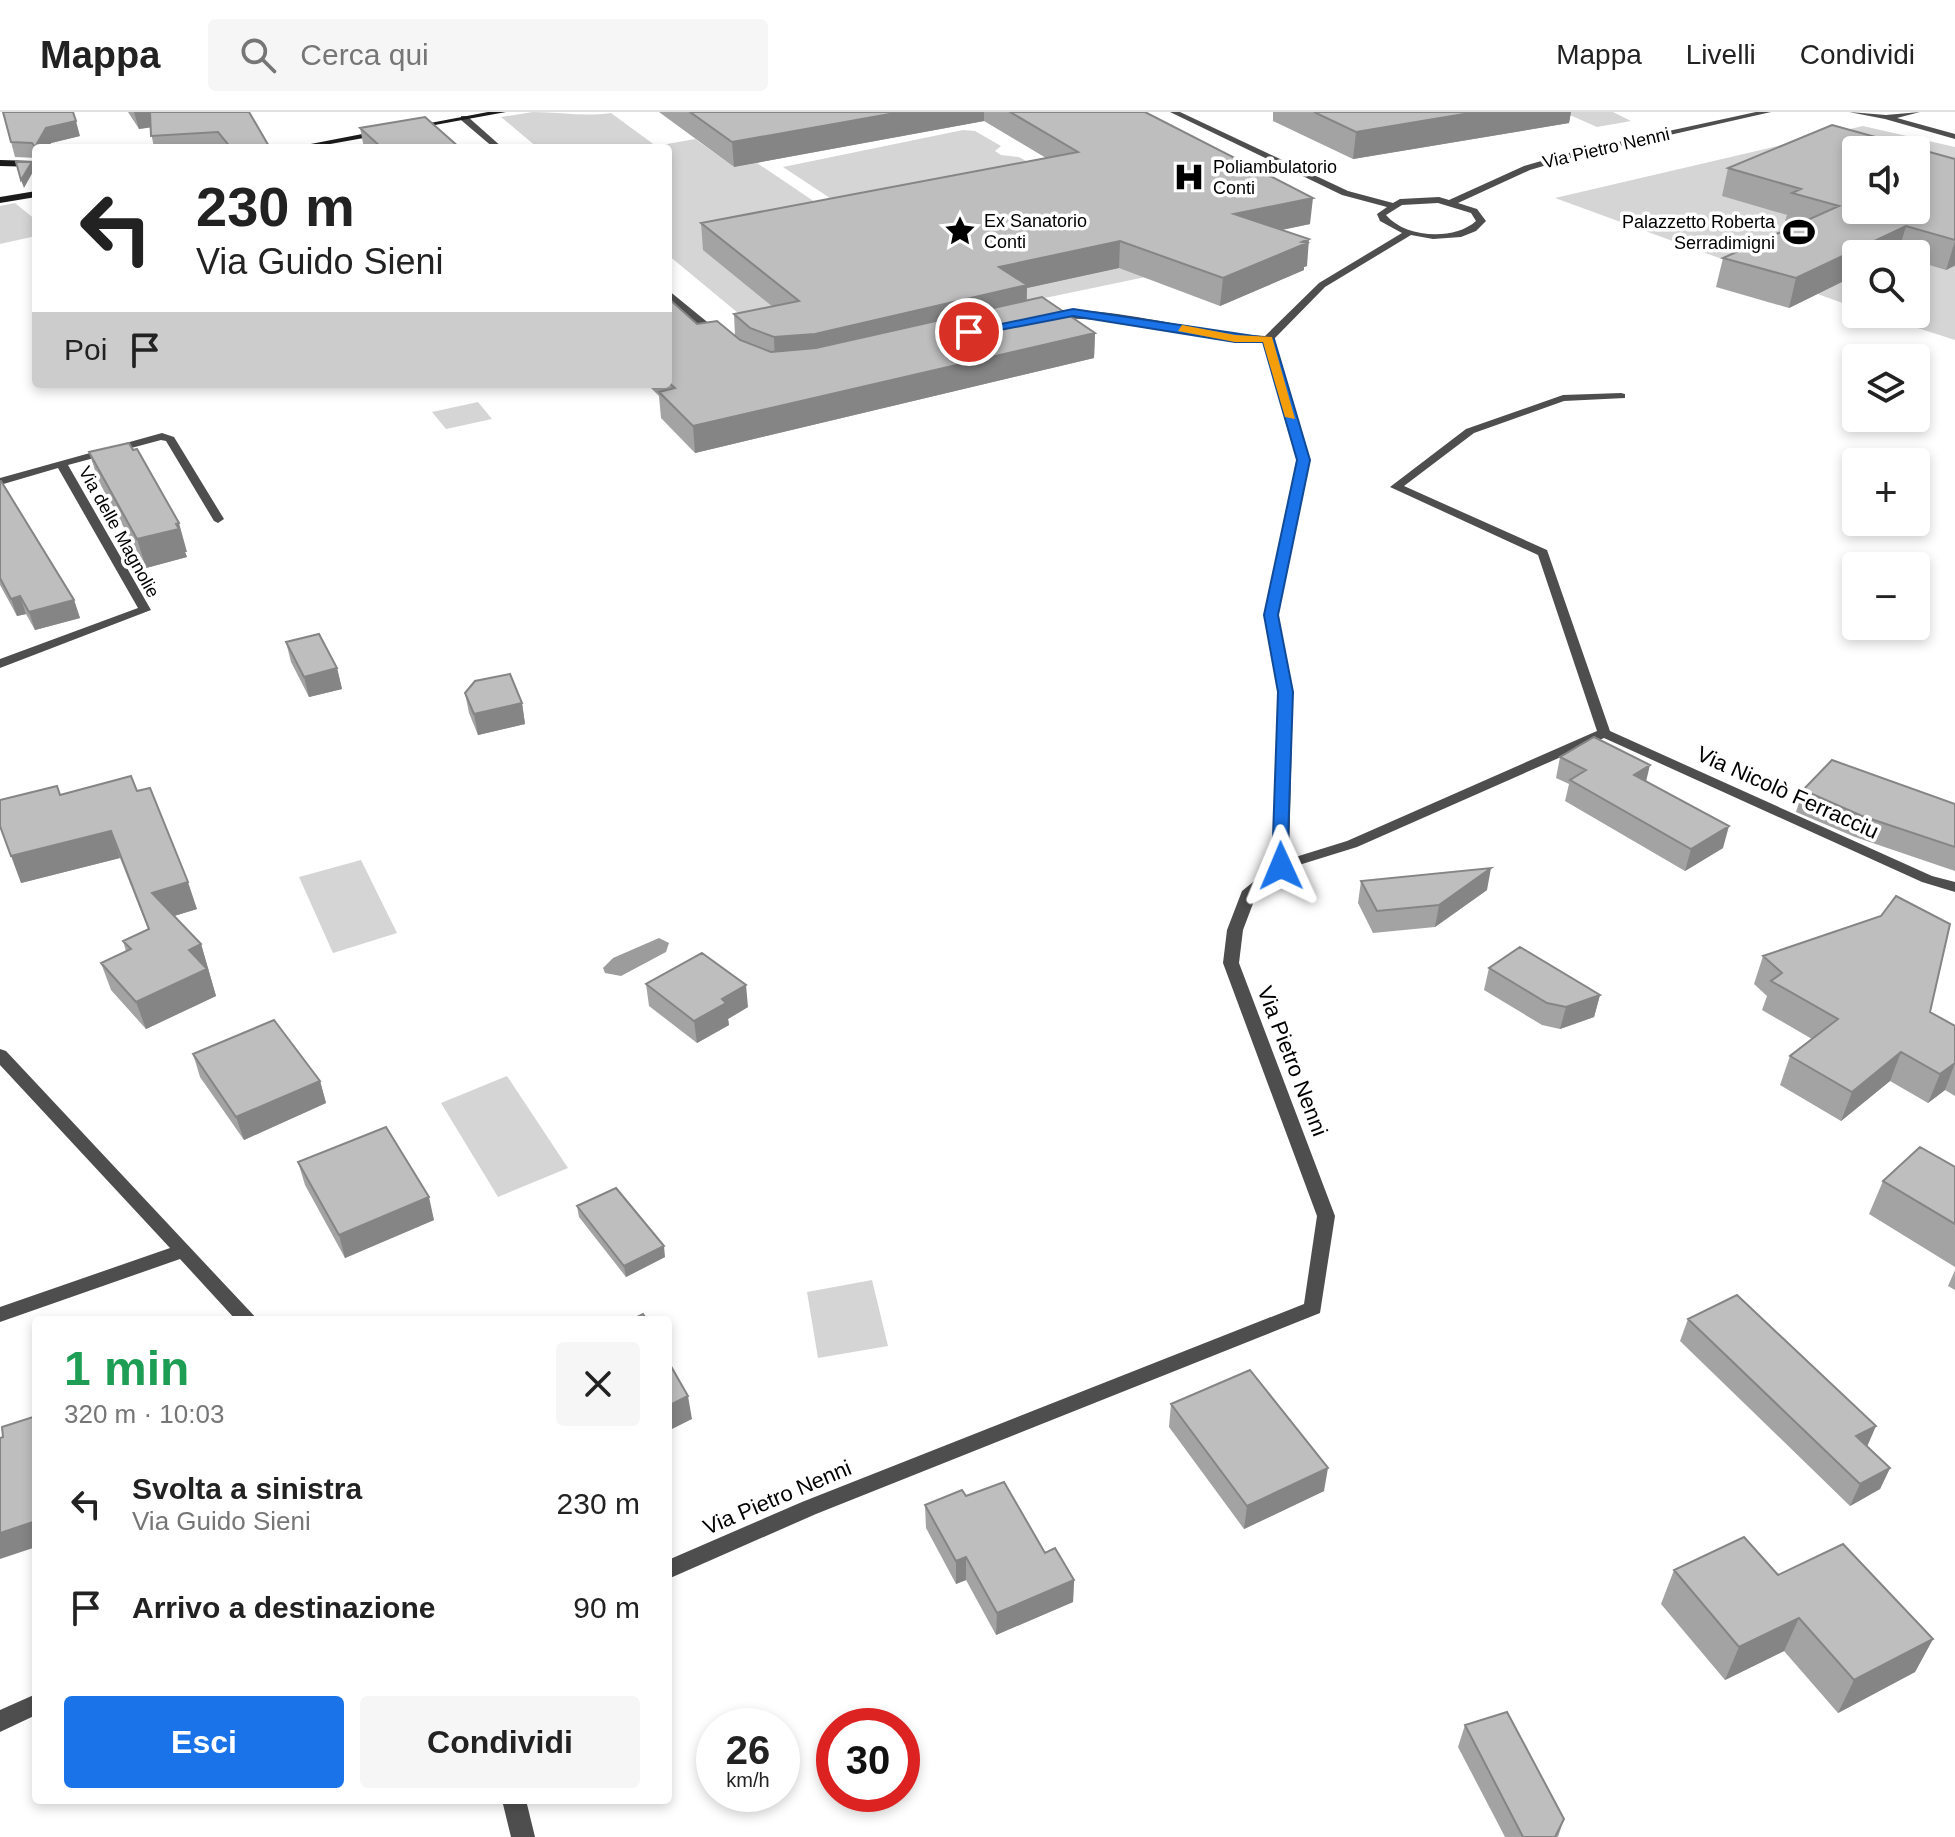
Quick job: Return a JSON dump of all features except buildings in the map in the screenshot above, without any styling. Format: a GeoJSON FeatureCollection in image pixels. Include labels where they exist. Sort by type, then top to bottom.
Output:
{"type":"FeatureCollection","features":[{"type":"Feature","properties":{"kind":"main road"},"geometry":{"type":"LineString","coordinates":[[405,129],[502,112]]}},
{"type":"Feature","properties":{"kind":"main road"},"geometry":{"type":"LineString","coordinates":[[317,144],[390,131]]}},
{"type":"Feature","properties":{"kind":"main road"},"geometry":{"type":"LineString","coordinates":[[0,163],[32,164]]}},
{"type":"Feature","properties":{"kind":"main road"},"geometry":{"type":"LineString","coordinates":[[0,200],[32,195]]}},
{"type":"Feature","properties":{"kind":"street"},"geometry":{"type":"LineString","coordinates":[[1174,112],[1345,193],[1391,205],[1412,200],[1451,203],[1474,211],[1479,216],[1478,226],[1442,235],[1410,232],[1383,219],[1381,214],[1391,205]]}},
{"type":"Feature","properties":{"kind":"street","name":"Via Pietro Nenni"},"geometry":{"type":"LineString","coordinates":[[1451,203],[1527,168],[1575,154],[1767,112]]}},
{"type":"Feature","properties":{"kind":"street"},"geometry":{"type":"LineString","coordinates":[[1853,112],[1886,117],[1955,137]]}},
{"type":"Feature","properties":{"kind":"street"},"geometry":{"type":"LineString","coordinates":[[1886,117],[1916,112]]}},
{"type":"Feature","properties":{"kind":"street"},"geometry":{"type":"LineString","coordinates":[[464,118],[494,144]]}},
{"type":"Feature","properties":{"kind":"street"},"geometry":{"type":"LineString","coordinates":[[1030,318],[1073,312],[1100,314],[1235,338],[1268,339],[1322,285],[1410,232]]}},
{"type":"Feature","properties":{"kind":"street"},"geometry":{"type":"LineString","coordinates":[[672,296],[725,341]]}},
{"type":"Feature","properties":{"kind":"street"},"geometry":{"type":"LineString","coordinates":[[1268,339],[1304,460],[1271,615],[1286,692],[1281,866],[1352,844],[1604,733],[1543,553],[1396,487],[1470,431],[1563,398],[1621,396]]}},
{"type":"Feature","properties":{"kind":"street","name":"Via delle Magnolie"},"geometry":{"type":"LineString","coordinates":[[0,482],[162,436],[170,439],[218,519]]}},
{"type":"Feature","properties":{"kind":"street","name":"Via delle Magnolie"},"geometry":{"type":"LineString","coordinates":[[0,663],[145,610],[61,463]]}},
{"type":"Feature","properties":{"kind":"street","name":"Via Nicolò Ferracciu"},"geometry":{"type":"LineString","coordinates":[[1604,733],[1927,879],[1955,887]]}},
{"type":"Feature","properties":{"kind":"street","name":"Via Pietro Nenni"},"geometry":{"type":"LineString","coordinates":[[672,1568],[809,1508],[1313,1308],[1326,1216],[1231,963],[1235,930],[1250,891],[1281,866]]}},
{"type":"Feature","properties":{"kind":"street"},"geometry":{"type":"LineString","coordinates":[[0,1055],[244,1316]]}},
{"type":"Feature","properties":{"kind":"street"},"geometry":{"type":"LineString","coordinates":[[0,1315],[182,1251]]}},
{"type":"Feature","properties":{"kind":"street"},"geometry":{"type":"LineString","coordinates":[[0,1721],[32,1706]]}},
{"type":"Feature","properties":{"kind":"street"},"geometry":{"type":"LineString","coordinates":[[515,1804],[523,1837]]}},
{"type":"Feature","properties":{"kind":"shaded area"},"geometry":{"type":"Polygon","coordinates":[[[533,112],[611,113],[653,144],[533,144],[501,117],[533,112]]]}},
{"type":"Feature","properties":{"kind":"shaded area"},"geometry":{"type":"Polygon","coordinates":[[[1563,112],[1613,112],[1631,121],[1597,127],[1563,112]]]}},
{"type":"Feature","properties":{"kind":"shaded area","name":"Palazzetto Roberta Serradimigni"},"geometry":{"type":"Polygon","coordinates":[[[1863,126],[1907,136],[1842,136],[1842,224],[1930,224],[1930,141],[1955,147],[1955,340],[1918,328],[1930,328],[1930,240],[1842,240],[1842,303],[1555,198],[1863,126]]]}},
{"type":"Feature","properties":{"kind":"shaded area"},"geometry":{"type":"Polygon","coordinates":[[[963,130],[975,131],[1001,146],[995,151],[1001,155],[1019,157],[1045,172],[848,210],[783,167],[963,130]]]}},
{"type":"Feature","properties":{"kind":"shaded area"},"geometry":{"type":"Polygon","coordinates":[[[695,139],[734,167],[757,163],[846,223],[993,295],[1101,271],[981,196],[1232,259],[785,352],[672,258],[672,144],[667,144],[695,139]]]}},
{"type":"Feature","properties":{"kind":"shaded area"},"geometry":{"type":"Polygon","coordinates":[[[15,203],[32,217],[32,237],[0,244],[0,206],[15,203]]]}},
{"type":"Feature","properties":{"kind":"shaded area"},"geometry":{"type":"Polygon","coordinates":[[[478,402],[492,419],[446,429],[432,412],[478,402]]]}},
{"type":"Feature","properties":{"kind":"shaded area"},"geometry":{"type":"Polygon","coordinates":[[[361,860],[397,933],[333,953],[299,877],[361,860]]]}},
{"type":"Feature","properties":{"kind":"shaded area"},"geometry":{"type":"Polygon","coordinates":[[[659,938],[669,943],[666,952],[621,976],[605,973],[603,968],[613,958],[659,938]]]}},
{"type":"Feature","properties":{"kind":"shaded area"},"geometry":{"type":"Polygon","coordinates":[[[507,1076],[568,1168],[498,1197],[441,1103],[507,1076]]]}},
{"type":"Feature","properties":{"kind":"shaded area"},"geometry":{"type":"Polygon","coordinates":[[[872,1280],[888,1346],[818,1358],[807,1292],[872,1280]]]}},
{"type":"Feature","properties":{"kind":"slow traffic"},"geometry":{"type":"LineString","coordinates":[[1182,329],[1235,338],[1268,339],[1291,417]]}},
{"type":"Feature","properties":{"kind":"place","name":"Poliambulatorio Conti"},"geometry":{"type":"Point","coordinates":[1189,177]}},
{"type":"Feature","properties":{"kind":"place","name":"Ex Sanatorio Conti"},"geometry":{"type":"Point","coordinates":[960,231]}},
{"type":"Feature","properties":{"kind":"place","name":"Palazzetto Roberta Serradimigni"},"geometry":{"type":"Point","coordinates":[1799,232]}},
{"type":"Feature","properties":{"kind":"route"},"geometry":{"type":"LineString","coordinates":[[969,332],[1073,312],[1235,338],[1268,339],[1304,460],[1271,615],[1286,692],[1281,866]]}}]}
